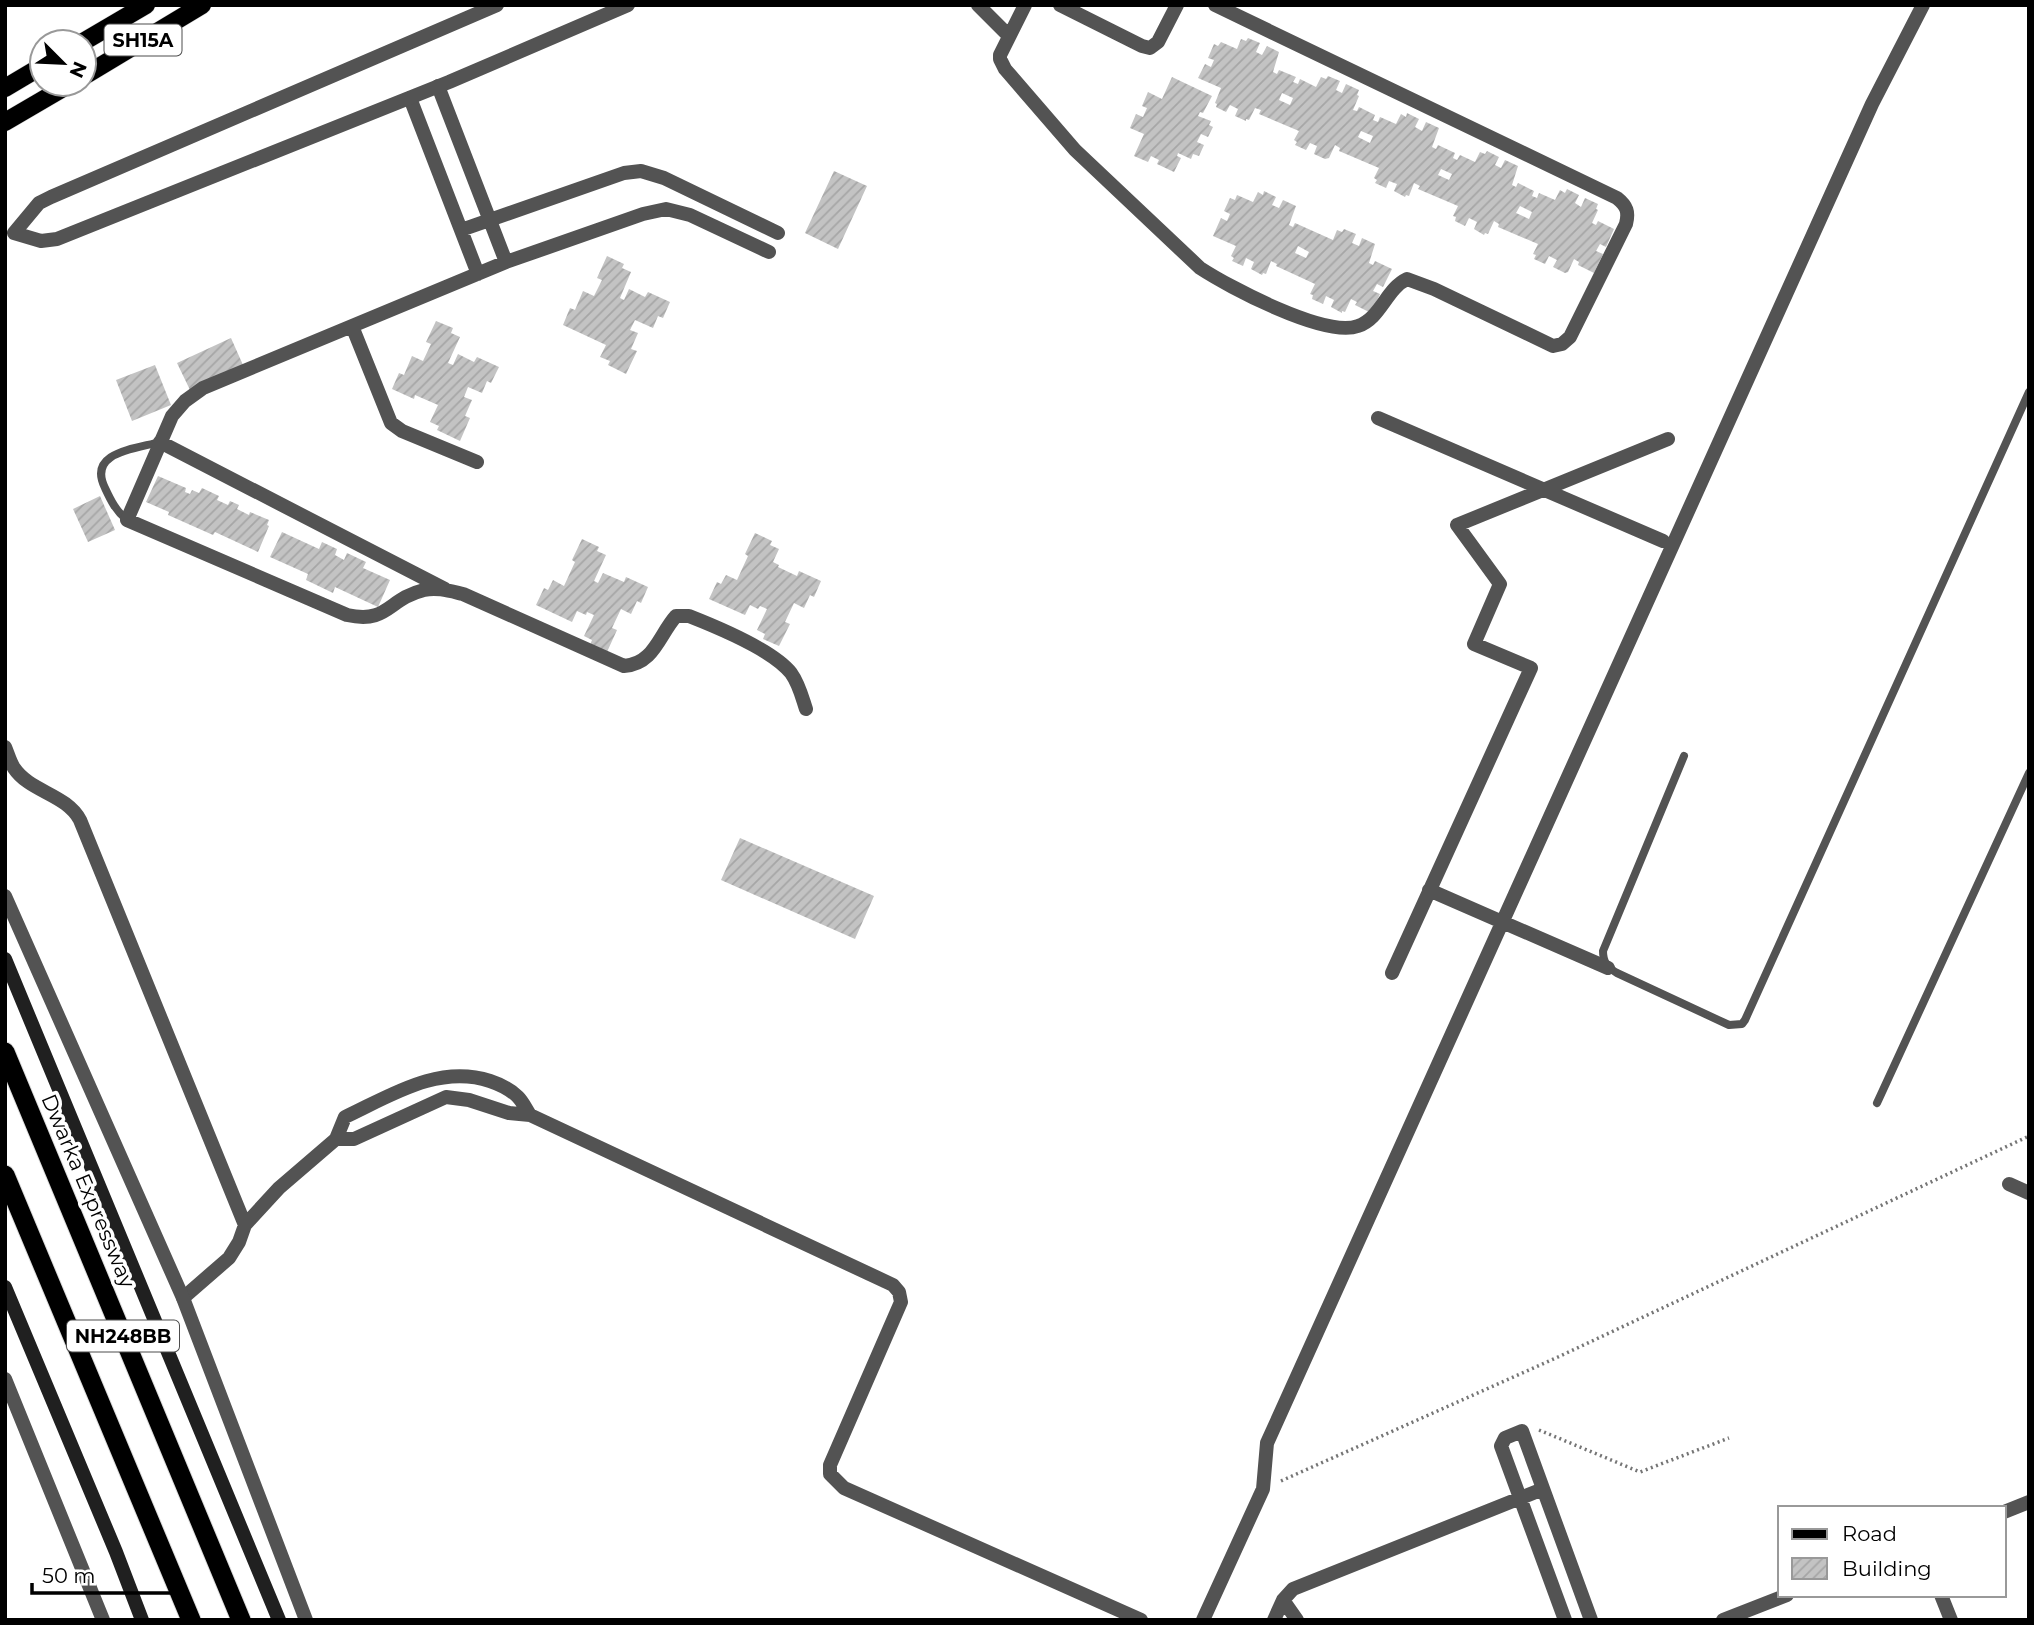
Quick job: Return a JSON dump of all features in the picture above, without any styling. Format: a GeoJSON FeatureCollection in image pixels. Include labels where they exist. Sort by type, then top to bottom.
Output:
{"type":"FeatureCollection","features":[{"type":"Feature","properties":{"kind":"highway","name":"Dwarka Expressway"},"geometry":{"type":"LineString","coordinates":[[5,1052],[241,1620]]}},
{"type":"Feature","properties":{"kind":"highway","name":"NH248BB"},"geometry":{"type":"LineString","coordinates":[[5,1175],[191,1620]]}},
{"type":"Feature","properties":{"kind":"main road","name":"SH15A"},"geometry":{"type":"LineString","coordinates":[[98,33],[146,5]]}},
{"type":"Feature","properties":{"kind":"main road","name":"SH15A"},"geometry":{"type":"LineString","coordinates":[[98,68],[202,5]]}},
{"type":"Feature","properties":{"kind":"main road"},"geometry":{"type":"LineString","coordinates":[[5,88],[28,74]]}},
{"type":"Feature","properties":{"kind":"main road"},"geometry":{"type":"LineString","coordinates":[[5,122],[46,98]]}},
{"type":"Feature","properties":{"kind":"main road"},"geometry":{"type":"LineString","coordinates":[[5,959],[279,1620]]}},
{"type":"Feature","properties":{"kind":"main road"},"geometry":{"type":"LineString","coordinates":[[5,1287],[142,1620]]}},
{"type":"Feature","properties":{"kind":"street"},"geometry":{"type":"LineString","coordinates":[[9,234],[39,203],[51,197],[497,5]]}},
{"type":"Feature","properties":{"kind":"street"},"geometry":{"type":"LineString","coordinates":[[9,234],[41,241],[57,239],[438,86],[628,5]]}},
{"type":"Feature","properties":{"kind":"street"},"geometry":{"type":"LineString","coordinates":[[1006,5],[1021,11],[1000,54],[1005,69],[1075,150],[1200,268],[1220,281],[1313,323],[1334,328],[1357,327],[1371,320],[1397,284],[1407,279],[1434,289],[1553,346],[1562,344],[1570,337],[1626,225],[1626,205],[1617,198],[1215,5]]}},
{"type":"Feature","properties":{"kind":"street"},"geometry":{"type":"LineString","coordinates":[[1059,5],[1150,48],[1158,42],[1177,5]]}},
{"type":"Feature","properties":{"kind":"street"},"geometry":{"type":"LineString","coordinates":[[1203,1620],[1263,1489],[1267,1443],[1872,104],[1923,5]]}},
{"type":"Feature","properties":{"kind":"street"},"geometry":{"type":"LineString","coordinates":[[983,7],[1009,36]]}},
{"type":"Feature","properties":{"kind":"street"},"geometry":{"type":"LineString","coordinates":[[438,86],[506,262]]}},
{"type":"Feature","properties":{"kind":"street"},"geometry":{"type":"LineString","coordinates":[[410,97],[478,274]]}},
{"type":"Feature","properties":{"kind":"street"},"geometry":{"type":"LineString","coordinates":[[461,230],[491,222],[624,173],[641,171],[664,178],[778,233]]}},
{"type":"Feature","properties":{"kind":"street"},"geometry":{"type":"LineString","coordinates":[[449,590],[425,590],[400,599],[381,614],[366,619],[346,615],[127,520],[172,416],[185,401],[203,388],[506,262],[643,214],[667,209],[690,215],[769,252]]}},
{"type":"Feature","properties":{"kind":"street"},"geometry":{"type":"LineString","coordinates":[[352,326],[391,423],[402,432],[477,462]]}},
{"type":"Feature","properties":{"kind":"street"},"geometry":{"type":"LineString","coordinates":[[1378,418],[1663,541]]}},
{"type":"Feature","properties":{"kind":"street"},"geometry":{"type":"LineString","coordinates":[[1392,973],[1531,668],[1474,644],[1500,584],[1457,525],[1668,439]]}},
{"type":"Feature","properties":{"kind":"street"},"geometry":{"type":"LineString","coordinates":[[160,442],[449,590],[624,666],[645,660],[676,616],[689,616],[774,656],[797,684],[806,709]]}},
{"type":"Feature","properties":{"kind":"street"},"geometry":{"type":"LineString","coordinates":[[5,747],[13,767],[19,774],[66,804],[80,820],[245,1225]]}},
{"type":"Feature","properties":{"kind":"street"},"geometry":{"type":"LineString","coordinates":[[1429,890],[1608,968]]}},
{"type":"Feature","properties":{"kind":"street"},"geometry":{"type":"LineString","coordinates":[[5,896],[183,1298],[306,1620]]}},
{"type":"Feature","properties":{"kind":"street"},"geometry":{"type":"LineString","coordinates":[[183,1298],[229,1258],[245,1225],[301,1167],[336,1139],[345,1117],[418,1083],[449,1075],[476,1076],[497,1083],[517,1096],[530,1115]]}},
{"type":"Feature","properties":{"kind":"street"},"geometry":{"type":"LineString","coordinates":[[336,1139],[354,1139],[446,1097],[469,1100],[509,1113],[530,1115],[893,1285],[899,1292],[901,1303],[830,1465],[830,1474],[844,1488],[1141,1620]]}},
{"type":"Feature","properties":{"kind":"street"},"geometry":{"type":"LineString","coordinates":[[2009,1184],[2029,1193]]}},
{"type":"Feature","properties":{"kind":"street"},"geometry":{"type":"LineString","coordinates":[[5,1379],[103,1620]]}},
{"type":"Feature","properties":{"kind":"street"},"geometry":{"type":"LineString","coordinates":[[1565,1620],[1502,1446],[1505,1438],[1522,1431],[1591,1620]]}},
{"type":"Feature","properties":{"kind":"street"},"geometry":{"type":"LineString","coordinates":[[1274,1620],[1283,1600],[1293,1590],[1543,1489]]}},
{"type":"Feature","properties":{"kind":"street"},"geometry":{"type":"LineString","coordinates":[[2006,1511],[2029,1502]]}},
{"type":"Feature","properties":{"kind":"street"},"geometry":{"type":"LineString","coordinates":[[1723,1620],[1782,1597]]}},
{"type":"Feature","properties":{"kind":"street"},"geometry":{"type":"LineString","coordinates":[[1942,1597],[1951,1620]]}},
{"type":"Feature","properties":{"kind":"street"},"geometry":{"type":"LineString","coordinates":[[1283,1600],[1297,1620]]}},
{"type":"Feature","properties":{"kind":"lane"},"geometry":{"type":"LineString","coordinates":[[1684,756],[1603,951],[1603,960],[1608,968],[1730,1025],[1742,1024],[2029,392]]}},
{"type":"Feature","properties":{"kind":"lane"},"geometry":{"type":"LineString","coordinates":[[127,520],[118,513],[101,481],[99,471],[111,456],[160,442]]}},
{"type":"Feature","properties":{"kind":"lane"},"geometry":{"type":"LineString","coordinates":[[1877,1103],[2029,773]]}},
{"type":"Feature","properties":{"kind":"path"},"geometry":{"type":"LineString","coordinates":[[1263,1489],[1571,1351],[2029,1136]]}},
{"type":"Feature","properties":{"kind":"path"},"geometry":{"type":"LineString","coordinates":[[1522,1431],[1532,1428],[1539,1430],[1640,1472],[1728,1438]]}},
{"type":"Feature","properties":{"kind":"building"},"geometry":{"type":"Polygon","coordinates":[[[1248,38],[1260,43],[1256,52],[1262,55],[1267,46],[1279,52],[1273,72],[1277,74],[1279,70],[1296,77],[1293,82],[1298,84],[1300,79],[1316,87],[1321,77],[1326,79],[1328,76],[1340,81],[1336,90],[1342,93],[1346,84],[1359,90],[1353,110],[1357,111],[1359,107],[1375,115],[1373,120],[1378,122],[1380,117],[1396,124],[1401,114],[1406,117],[1407,113],[1419,119],[1415,127],[1422,131],[1426,122],[1439,128],[1432,147],[1436,149],[1438,145],[1455,153],[1453,158],[1457,160],[1460,155],[1475,162],[1480,152],[1485,154],[1487,151],[1499,157],[1495,165],[1501,168],[1505,160],[1518,166],[1512,185],[1516,187],[1518,183],[1534,191],[1532,196],[1537,198],[1539,193],[1555,200],[1560,190],[1565,193],[1567,189],[1579,195],[1575,203],[1581,207],[1585,198],[1598,204],[1592,223],[1596,225],[1598,221],[1614,229],[1606,247],[1600,244],[1596,251],[1603,254],[1594,273],[1578,265],[1579,262],[1574,259],[1565,273],[1553,267],[1557,260],[1549,256],[1545,264],[1534,259],[1536,255],[1533,254],[1538,244],[1498,227],[1499,224],[1494,221],[1488,234],[1484,235],[1474,229],[1477,222],[1469,218],[1465,226],[1455,221],[1456,217],[1453,216],[1458,206],[1418,189],[1420,186],[1414,183],[1409,196],[1405,197],[1394,191],[1397,184],[1389,181],[1386,188],[1375,183],[1377,180],[1374,178],[1379,168],[1339,151],[1340,148],[1335,145],[1329,158],[1325,159],[1314,154],[1317,146],[1310,143],[1306,150],[1295,145],[1297,142],[1294,140],[1299,131],[1259,114],[1261,110],[1255,108],[1246,121],[1235,116],[1238,109],[1230,105],[1226,112],[1216,107],[1221,88],[1198,78],[1205,64],[1211,67],[1214,60],[1208,58],[1214,44],[1218,46],[1221,42],[1237,49],[1241,39],[1246,41],[1248,38]],[[1282,93],[1279,100],[1290,105],[1293,98],[1282,93]],[[1361,131],[1358,137],[1370,143],[1373,136],[1361,131]],[[1441,169],[1438,175],[1449,180],[1452,174],[1441,169]],[[1520,206],[1516,213],[1529,219],[1532,212],[1520,206]]]}},
{"type":"Feature","properties":{"kind":"building"},"geometry":{"type":"Polygon","coordinates":[[[1172,77],[1212,96],[1203,113],[1200,112],[1198,116],[1211,121],[1209,125],[1213,127],[1208,137],[1201,134],[1197,142],[1204,145],[1199,156],[1193,154],[1191,159],[1178,153],[1177,156],[1181,158],[1174,172],[1157,164],[1159,160],[1151,156],[1148,162],[1134,156],[1144,134],[1130,128],[1136,114],[1143,117],[1147,108],[1142,106],[1148,92],[1162,99],[1172,77]]]}},
{"type":"Feature","properties":{"kind":"building"},"geometry":{"type":"Polygon","coordinates":[[[834,171],[867,186],[838,249],[805,233],[834,171]]]}},
{"type":"Feature","properties":{"kind":"building"},"geometry":{"type":"Polygon","coordinates":[[[1264,191],[1276,197],[1272,205],[1279,208],[1283,200],[1296,206],[1289,225],[1293,227],[1295,223],[1333,240],[1337,230],[1342,232],[1344,229],[1356,234],[1352,243],[1359,246],[1362,238],[1375,244],[1369,263],[1373,265],[1375,261],[1392,269],[1383,287],[1377,284],[1373,291],[1380,294],[1371,313],[1355,305],[1357,302],[1351,299],[1342,313],[1331,307],[1334,300],[1326,296],[1323,304],[1312,299],[1313,295],[1310,294],[1315,284],[1276,266],[1277,264],[1271,261],[1266,274],[1262,275],[1251,269],[1254,262],[1246,258],[1243,266],[1232,261],[1234,258],[1231,256],[1236,246],[1213,236],[1221,218],[1227,221],[1230,214],[1224,211],[1230,198],[1235,200],[1237,195],[1253,202],[1258,192],[1263,195],[1264,191]],[[1298,246],[1295,253],[1306,258],[1309,252],[1298,246]]]}},
{"type":"Feature","properties":{"kind":"building"},"geometry":{"type":"Polygon","coordinates":[[[607,256],[624,264],[622,268],[631,272],[620,298],[624,300],[629,289],[645,297],[648,292],[670,302],[663,318],[658,316],[653,328],[635,320],[630,330],[638,333],[631,349],[637,351],[626,374],[608,365],[610,361],[600,357],[606,345],[563,325],[570,308],[575,310],[583,291],[594,296],[602,280],[597,278],[607,256]]]}},
{"type":"Feature","properties":{"kind":"building"},"geometry":{"type":"Polygon","coordinates":[[[436,321],[453,328],[451,333],[460,337],[448,363],[453,365],[458,354],[474,362],[477,357],[499,367],[491,383],[487,381],[482,393],[468,387],[464,397],[472,400],[465,416],[470,418],[460,441],[437,430],[439,426],[430,422],[438,405],[415,395],[414,399],[392,389],[399,373],[404,375],[412,356],[423,361],[431,344],[426,342],[436,321]]]}},
{"type":"Feature","properties":{"kind":"building"},"geometry":{"type":"Polygon","coordinates":[[[231,338],[243,365],[190,390],[177,363],[231,338]]]}},
{"type":"Feature","properties":{"kind":"building"},"geometry":{"type":"Polygon","coordinates":[[[155,365],[171,405],[132,421],[116,380],[155,365]]]}},
{"type":"Feature","properties":{"kind":"building"},"geometry":{"type":"Polygon","coordinates":[[[158,476],[186,488],[185,492],[190,494],[192,490],[199,493],[202,488],[219,496],[217,500],[228,505],[230,501],[239,505],[237,509],[249,515],[250,512],[269,520],[258,552],[215,532],[213,535],[168,515],[169,512],[146,502],[158,476]]]}},
{"type":"Feature","properties":{"kind":"building"},"geometry":{"type":"Polygon","coordinates":[[[100,496],[115,530],[88,542],[73,509],[100,496]]]}},
{"type":"Feature","properties":{"kind":"building"},"geometry":{"type":"Polygon","coordinates":[[[282,532],[319,549],[322,542],[337,549],[335,555],[344,560],[347,553],[366,562],[363,568],[390,580],[378,607],[335,587],[333,593],[306,580],[308,574],[270,557],[282,532]]]}},
{"type":"Feature","properties":{"kind":"building"},"geometry":{"type":"Polygon","coordinates":[[[755,533],[772,541],[770,545],[779,549],[773,562],[779,565],[778,567],[797,576],[799,571],[821,581],[814,597],[810,595],[804,608],[794,603],[785,622],[790,624],[779,646],[763,639],[765,634],[757,630],[767,609],[750,605],[745,615],[709,599],[717,582],[721,584],[726,575],[737,580],[755,533]]]}},
{"type":"Feature","properties":{"kind":"building"},"geometry":{"type":"Polygon","coordinates":[[[582,539],[599,547],[597,551],[606,555],[594,581],[598,583],[603,573],[624,582],[626,577],[648,587],[641,603],[637,601],[631,614],[621,609],[612,628],[617,630],[607,652],[590,645],[592,640],[584,636],[594,615],[577,611],[572,622],[536,605],[544,588],[548,590],[553,580],[564,586],[582,539]]]}},
{"type":"Feature","properties":{"kind":"building"},"geometry":{"type":"Polygon","coordinates":[[[740,838],[874,896],[855,939],[721,880],[740,838]]]}}]}
